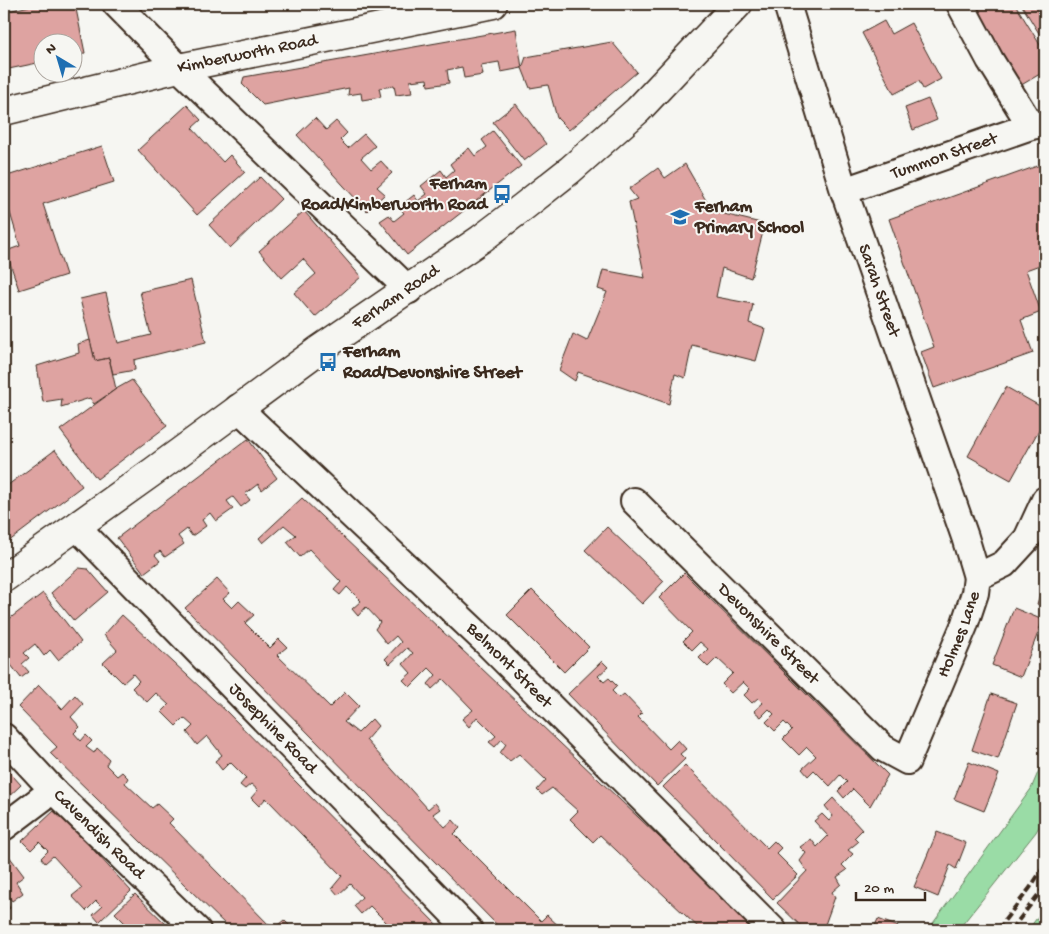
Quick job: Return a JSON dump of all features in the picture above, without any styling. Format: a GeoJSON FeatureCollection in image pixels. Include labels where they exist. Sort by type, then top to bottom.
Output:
{"type":"FeatureCollection","features":[{"type":"Feature","properties":{"kind":"street"},"geometry":{"type":"LineString","coordinates":[[116,4],[179,68],[409,290]]}},
{"type":"Feature","properties":{"kind":"street","name":"Kimberworth Road"},"geometry":{"type":"LineString","coordinates":[[4,111],[179,68],[493,4]]}},
{"type":"Feature","properties":{"kind":"street","name":"Ferham Road"},"geometry":{"type":"LineString","coordinates":[[4,578],[77,527],[320,349],[481,239],[570,170],[638,110],[738,4]]}},
{"type":"Feature","properties":{"kind":"street","name":"Sarah Street"},"geometry":{"type":"LineString","coordinates":[[787,4],[844,191],[965,537],[977,577]]}},
{"type":"Feature","properties":{"kind":"street"},"geometry":{"type":"LineString","coordinates":[[960,4],[990,60],[1038,125]]}},
{"type":"Feature","properties":{"kind":"street","name":"Tummon Street"},"geometry":{"type":"LineString","coordinates":[[844,191],[1038,125]]}},
{"type":"Feature","properties":{"kind":"street","name":"Belmont Street"},"geometry":{"type":"LineString","coordinates":[[238,408],[485,641],[773,930]]}},
{"type":"Feature","properties":{"kind":"street","name":"Holmes Lane"},"geometry":{"type":"LineString","coordinates":[[907,761],[964,626],[975,592],[977,577],[1004,564],[1027,539],[1045,500]]}},
{"type":"Feature","properties":{"kind":"street","name":"Devonshire Street"},"geometry":{"type":"LineString","coordinates":[[634,501],[883,748],[907,761]]}},
{"type":"Feature","properties":{"kind":"street","name":"Josephine Road"},"geometry":{"type":"LineString","coordinates":[[77,527],[469,930]]}},
{"type":"Feature","properties":{"kind":"street","name":"Cavendish Road"},"geometry":{"type":"LineString","coordinates":[[4,737],[53,790],[197,930]]}},
{"type":"Feature","properties":{"kind":"street"},"geometry":{"type":"LineString","coordinates":[[4,826],[53,790]]}},
{"type":"Feature","properties":{"kind":"green space"},"geometry":{"type":"Polygon","coordinates":[[[1045,756],[1045,816],[1036,832],[958,930],[928,930],[1031,789],[1045,756]]]}},
{"type":"Feature","properties":{"kind":"green space"},"geometry":{"type":"Polygon","coordinates":[[[1045,907],[1045,930],[1028,930],[1045,907]]]}},
{"type":"Feature","properties":{"kind":"building"},"geometry":{"type":"Polygon","coordinates":[[[38,4],[75,4],[81,32],[32,32],[32,64],[4,70],[4,12],[38,4]]]}},
{"type":"Feature","properties":{"kind":"building"},"geometry":{"type":"Polygon","coordinates":[[[973,4],[1015,4],[1045,53],[1045,71],[1018,87],[973,4]]]}},
{"type":"Feature","properties":{"kind":"building"},"geometry":{"type":"Polygon","coordinates":[[[1021,4],[1045,4],[1045,43],[1021,4]]]}},
{"type":"Feature","properties":{"kind":"building"},"geometry":{"type":"Polygon","coordinates":[[[884,21],[891,34],[911,23],[941,79],[923,89],[919,81],[894,94],[862,33],[884,21]]]}},
{"type":"Feature","properties":{"kind":"building"},"geometry":{"type":"Polygon","coordinates":[[[516,29],[522,68],[501,72],[499,62],[481,65],[483,75],[464,78],[462,67],[447,70],[449,83],[428,86],[427,79],[410,81],[412,93],[396,95],[394,86],[379,88],[381,97],[362,100],[361,93],[348,95],[349,88],[263,105],[242,84],[244,77],[516,29]]]}},
{"type":"Feature","properties":{"kind":"building"},"geometry":{"type":"Polygon","coordinates":[[[82,38],[85,53],[82,53],[82,38]]]}},
{"type":"Feature","properties":{"kind":"building"},"geometry":{"type":"Polygon","coordinates":[[[612,42],[637,72],[569,130],[557,118],[548,85],[530,88],[522,68],[526,57],[612,42]]]}},
{"type":"Feature","properties":{"kind":"building"},"geometry":{"type":"Polygon","coordinates":[[[928,99],[937,120],[913,130],[905,108],[928,99]]]}},
{"type":"Feature","properties":{"kind":"building"},"geometry":{"type":"Polygon","coordinates":[[[516,104],[546,144],[524,161],[493,122],[516,104]]]}},
{"type":"Feature","properties":{"kind":"building"},"geometry":{"type":"Polygon","coordinates":[[[187,105],[201,120],[192,128],[223,162],[230,155],[245,172],[197,215],[138,150],[187,105]]]}},
{"type":"Feature","properties":{"kind":"building"},"geometry":{"type":"Polygon","coordinates":[[[315,118],[326,130],[336,121],[347,133],[340,140],[348,148],[364,134],[375,146],[361,158],[371,169],[381,161],[392,173],[377,187],[385,194],[367,211],[297,135],[315,118]]]}},
{"type":"Feature","properties":{"kind":"building"},"geometry":{"type":"Polygon","coordinates":[[[493,131],[521,166],[407,255],[380,221],[389,215],[394,221],[404,213],[399,207],[414,195],[418,201],[427,194],[421,186],[441,170],[446,177],[454,170],[450,164],[469,148],[475,156],[487,147],[482,140],[493,131]]]}},
{"type":"Feature","properties":{"kind":"building"},"geometry":{"type":"Polygon","coordinates":[[[102,146],[114,182],[43,204],[66,275],[19,290],[6,251],[20,246],[4,193],[4,177],[102,146]]]}},
{"type":"Feature","properties":{"kind":"building"},"geometry":{"type":"Polygon","coordinates":[[[685,164],[712,211],[765,224],[751,278],[722,268],[716,297],[753,304],[749,323],[765,329],[756,361],[692,345],[685,378],[675,374],[669,404],[578,372],[575,381],[559,370],[573,334],[587,341],[607,292],[598,289],[603,270],[645,278],[629,202],[637,199],[629,189],[658,168],[665,178],[685,164]]]}},
{"type":"Feature","properties":{"kind":"building"},"geometry":{"type":"Polygon","coordinates":[[[1040,165],[1045,179],[1045,263],[1026,270],[1041,312],[1021,320],[1033,353],[934,388],[921,352],[934,347],[889,219],[1040,165]]]}},
{"type":"Feature","properties":{"kind":"building"},"geometry":{"type":"Polygon","coordinates":[[[260,177],[281,199],[230,248],[209,225],[260,177]]]}},
{"type":"Feature","properties":{"kind":"building"},"geometry":{"type":"Polygon","coordinates":[[[304,211],[361,277],[315,317],[294,293],[316,274],[303,259],[282,278],[259,251],[304,211]]]}},
{"type":"Feature","properties":{"kind":"building"},"geometry":{"type":"Polygon","coordinates":[[[191,280],[206,342],[134,360],[135,370],[113,374],[109,358],[95,361],[80,299],[106,293],[118,343],[151,335],[140,292],[191,280]]]}},
{"type":"Feature","properties":{"kind":"building"},"geometry":{"type":"Polygon","coordinates":[[[90,340],[95,361],[109,358],[116,389],[94,404],[90,398],[61,407],[62,399],[43,402],[37,366],[79,353],[78,344],[90,340]]]}},
{"type":"Feature","properties":{"kind":"building"},"geometry":{"type":"Polygon","coordinates":[[[132,380],[167,426],[97,479],[60,430],[116,389],[132,380]]]}},
{"type":"Feature","properties":{"kind":"building"},"geometry":{"type":"Polygon","coordinates":[[[1006,387],[1045,409],[1045,419],[1011,480],[968,456],[1006,387]]]}},
{"type":"Feature","properties":{"kind":"building"},"geometry":{"type":"Polygon","coordinates":[[[248,439],[277,478],[262,490],[258,484],[245,494],[250,500],[241,507],[233,497],[227,501],[233,509],[216,521],[210,513],[202,520],[206,526],[192,536],[187,529],[178,536],[184,544],[165,557],[160,551],[155,555],[160,561],[144,573],[117,538],[248,439]]]}},
{"type":"Feature","properties":{"kind":"building"},"geometry":{"type":"Polygon","coordinates":[[[55,450],[82,486],[4,545],[4,488],[55,450]]]}},
{"type":"Feature","properties":{"kind":"building"},"geometry":{"type":"Polygon","coordinates":[[[302,498],[757,930],[701,930],[600,835],[593,842],[570,819],[578,811],[552,788],[542,795],[537,790],[546,780],[519,754],[510,761],[500,753],[506,744],[502,739],[495,747],[489,742],[496,736],[477,717],[469,727],[462,719],[473,710],[443,679],[432,689],[428,684],[436,675],[429,668],[410,687],[403,680],[411,673],[403,664],[413,653],[407,648],[390,664],[385,659],[401,642],[396,636],[387,644],[375,629],[380,622],[366,607],[358,616],[352,609],[361,601],[347,587],[340,595],[334,590],[341,582],[309,549],[300,557],[287,542],[296,535],[284,525],[263,543],[259,538],[302,498]]]}},
{"type":"Feature","properties":{"kind":"building"},"geometry":{"type":"Polygon","coordinates":[[[607,527],[664,581],[642,604],[585,550],[607,527]]]}},
{"type":"Feature","properties":{"kind":"building"},"geometry":{"type":"Polygon","coordinates":[[[79,568],[88,569],[108,592],[74,621],[51,593],[79,568]]]}},
{"type":"Feature","properties":{"kind":"building"},"geometry":{"type":"Polygon","coordinates":[[[684,573],[888,775],[870,806],[853,789],[844,798],[838,791],[847,782],[840,775],[830,786],[814,770],[808,776],[802,769],[816,756],[807,747],[799,755],[783,739],[792,730],[784,722],[775,731],[766,722],[774,714],[769,709],[761,717],[754,711],[763,703],[758,698],[752,703],[744,695],[750,689],[743,682],[731,693],[722,684],[733,673],[717,658],[708,667],[699,658],[708,649],[700,642],[692,650],[683,641],[692,632],[659,598],[684,573]]]}},
{"type":"Feature","properties":{"kind":"building"},"geometry":{"type":"Polygon","coordinates":[[[1045,578],[1045,607],[1037,604],[1045,578]]]}},
{"type":"Feature","properties":{"kind":"building"},"geometry":{"type":"Polygon","coordinates":[[[217,579],[230,593],[223,599],[232,608],[239,601],[254,615],[245,623],[270,648],[279,639],[287,647],[277,655],[330,707],[345,692],[359,706],[344,722],[358,733],[372,719],[378,726],[366,740],[428,809],[435,803],[440,809],[433,814],[445,827],[453,820],[460,828],[454,834],[541,921],[547,915],[563,930],[502,930],[185,608],[217,579]]]}},
{"type":"Feature","properties":{"kind":"building"},"geometry":{"type":"Polygon","coordinates":[[[532,590],[589,647],[564,672],[507,615],[532,590]]]}},
{"type":"Feature","properties":{"kind":"building"},"geometry":{"type":"Polygon","coordinates":[[[43,593],[81,642],[58,660],[50,650],[44,656],[35,644],[24,653],[29,658],[22,664],[29,672],[21,678],[8,661],[4,665],[4,623],[43,593]]]}},
{"type":"Feature","properties":{"kind":"building"},"geometry":{"type":"Polygon","coordinates":[[[1014,608],[1043,620],[1021,677],[992,665],[1014,608]]]}},
{"type":"Feature","properties":{"kind":"building"},"geometry":{"type":"Polygon","coordinates":[[[122,615],[226,711],[442,930],[394,930],[370,906],[361,914],[354,906],[362,897],[350,884],[338,895],[332,888],[342,876],[266,798],[259,806],[251,798],[258,790],[251,784],[245,789],[240,785],[246,778],[230,762],[222,770],[215,761],[222,755],[207,736],[197,745],[187,732],[193,726],[184,718],[176,726],[162,712],[169,705],[156,693],[147,702],[132,688],[139,681],[133,674],[123,683],[103,663],[117,650],[104,635],[122,615]]]}},
{"type":"Feature","properties":{"kind":"building"},"geometry":{"type":"Polygon","coordinates":[[[602,661],[608,667],[598,676],[604,682],[609,678],[617,686],[612,691],[619,698],[624,694],[642,713],[638,717],[669,749],[678,740],[686,749],[680,754],[685,759],[657,786],[568,694],[602,661]]]}},
{"type":"Feature","properties":{"kind":"building"},"geometry":{"type":"Polygon","coordinates":[[[39,685],[62,709],[75,695],[83,704],[71,717],[80,727],[74,733],[81,741],[86,735],[92,741],[86,747],[94,753],[97,748],[109,759],[106,765],[117,776],[122,772],[128,778],[125,783],[152,808],[157,804],[173,819],[169,823],[273,929],[284,920],[294,930],[231,930],[50,753],[57,747],[18,707],[39,685]]]}},
{"type":"Feature","properties":{"kind":"building"},"geometry":{"type":"Polygon","coordinates":[[[991,694],[1017,703],[998,759],[972,750],[991,694]]]}},
{"type":"Feature","properties":{"kind":"building"},"geometry":{"type":"Polygon","coordinates":[[[969,762],[999,774],[984,811],[954,799],[969,762]]]}},
{"type":"Feature","properties":{"kind":"building"},"geometry":{"type":"Polygon","coordinates":[[[685,765],[767,848],[774,841],[781,848],[776,853],[798,875],[773,899],[663,787],[685,765]]]}},
{"type":"Feature","properties":{"kind":"building"},"geometry":{"type":"Polygon","coordinates":[[[4,766],[21,785],[4,801],[4,766]]]}},
{"type":"Feature","properties":{"kind":"building"},"geometry":{"type":"Polygon","coordinates":[[[833,798],[862,830],[854,838],[858,842],[848,850],[853,854],[842,865],[847,870],[837,877],[841,884],[832,892],[835,897],[823,930],[805,930],[777,903],[807,871],[800,861],[806,853],[800,847],[811,839],[817,847],[828,836],[814,821],[822,814],[829,821],[833,816],[825,806],[833,798]]]}},
{"type":"Feature","properties":{"kind":"building"},"geometry":{"type":"Polygon","coordinates":[[[56,809],[131,891],[99,922],[93,915],[102,907],[96,901],[86,911],[72,896],[82,888],[53,856],[45,863],[41,858],[48,851],[39,842],[31,850],[22,841],[56,809]]]}},
{"type":"Feature","properties":{"kind":"building"},"geometry":{"type":"Polygon","coordinates":[[[937,832],[966,843],[956,869],[950,865],[938,897],[914,887],[937,832]]]}},
{"type":"Feature","properties":{"kind":"building"},"geometry":{"type":"Polygon","coordinates":[[[6,852],[24,876],[16,882],[23,893],[12,901],[4,893],[4,853],[6,852]]]}},
{"type":"Feature","properties":{"kind":"building"},"geometry":{"type":"Polygon","coordinates":[[[135,894],[172,930],[132,930],[115,913],[135,894]]]}},
{"type":"Feature","properties":{"kind":"building"},"geometry":{"type":"Polygon","coordinates":[[[4,899],[10,908],[4,913],[4,899]]]}},
{"type":"Feature","properties":{"kind":"building"},"geometry":{"type":"Polygon","coordinates":[[[878,919],[907,930],[873,930],[878,919]]]}},
{"type":"Feature","properties":{"kind":"railway"},"geometry":{"type":"LineString","coordinates":[[997,930],[1030,888],[1045,865]]}},
{"type":"Feature","properties":{"kind":"railway"},"geometry":{"type":"LineString","coordinates":[[1011,930],[1045,886]]}},
{"type":"Feature","properties":{"kind":"place","name":"Ferham Road/Kimberworth Road"},"geometry":{"type":"Point","coordinates":[502,194]}},
{"type":"Feature","properties":{"kind":"place","name":"Ferham Primary School"},"geometry":{"type":"Point","coordinates":[680,217]}},
{"type":"Feature","properties":{"kind":"place","name":"Ferham Road/Devonshire Street"},"geometry":{"type":"Point","coordinates":[328,362]}}]}
